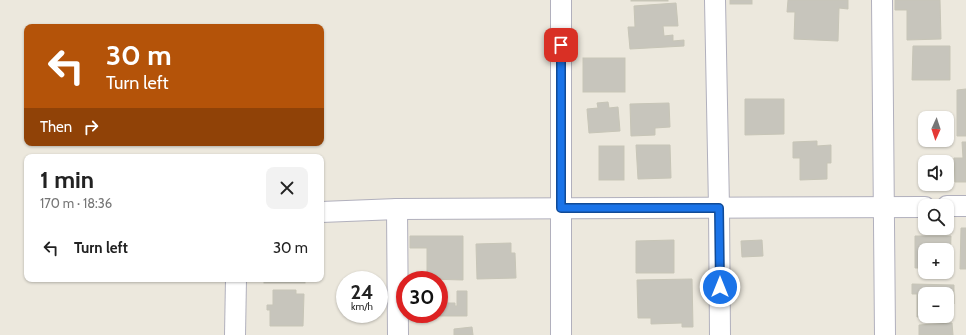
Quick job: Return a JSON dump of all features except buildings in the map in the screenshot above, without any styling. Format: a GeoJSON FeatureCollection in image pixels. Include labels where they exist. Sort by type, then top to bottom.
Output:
{"type":"FeatureCollection","features":[{"type":"Feature","properties":{"kind":"street"},"geometry":{"type":"LineString","coordinates":[[561,0],[562,335]]}},
{"type":"Feature","properties":{"kind":"street"},"geometry":{"type":"LineString","coordinates":[[715,0],[720,335]]}},
{"type":"Feature","properties":{"kind":"street"},"geometry":{"type":"LineString","coordinates":[[882,0],[885,335]]}},
{"type":"Feature","properties":{"kind":"street"},"geometry":{"type":"LineString","coordinates":[[954,206],[966,206]]}},
{"type":"Feature","properties":{"kind":"street"},"geometry":{"type":"LineString","coordinates":[[324,212],[397,209],[918,207]]}},
{"type":"Feature","properties":{"kind":"street"},"geometry":{"type":"LineString","coordinates":[[397,209],[398,335]]}},
{"type":"Feature","properties":{"kind":"street"},"geometry":{"type":"LineString","coordinates":[[235,335],[236,282]]}},
{"type":"Feature","properties":{"kind":"route"},"geometry":{"type":"LineString","coordinates":[[561,45],[561,208],[719,208],[720,287]]}}]}
